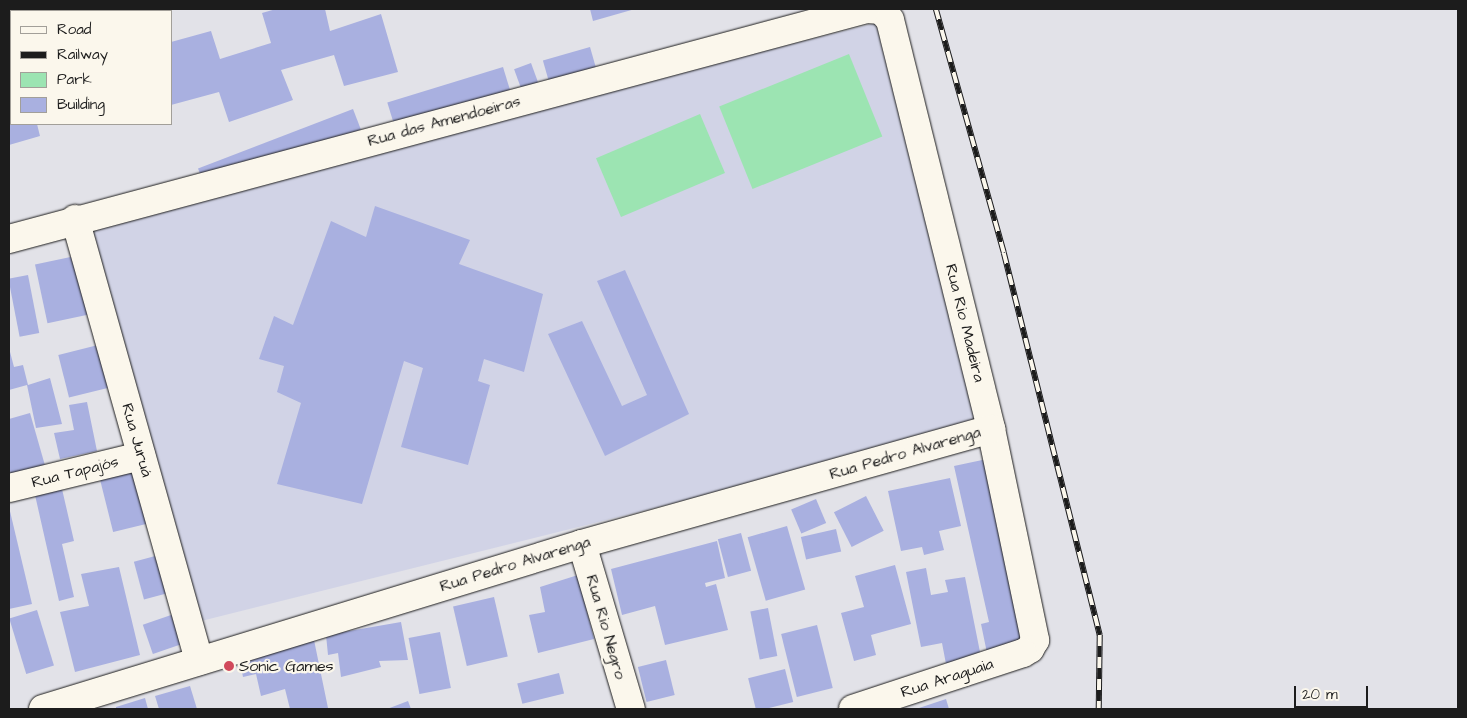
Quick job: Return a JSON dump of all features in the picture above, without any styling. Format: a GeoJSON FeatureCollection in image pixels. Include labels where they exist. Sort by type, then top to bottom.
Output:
{"type":"FeatureCollection","features":[{"type":"Feature","properties":{"kind":"street","name":"Rua das Amendoeiras"},"geometry":{"type":"LineString","coordinates":[[9,239],[867,9],[881,10]]}},
{"type":"Feature","properties":{"kind":"street","name":"Rua Rio Madeira"},"geometry":{"type":"LineString","coordinates":[[881,10],[890,20],[991,429],[1035,640]]}},
{"type":"Feature","properties":{"kind":"street","name":"Rua Juruá"},"geometry":{"type":"LineString","coordinates":[[75,220],[199,661]]}},
{"type":"Feature","properties":{"kind":"street","name":"Rua Pedro Alvarenga"},"geometry":{"type":"LineString","coordinates":[[43,709],[582,544],[991,429]]}},
{"type":"Feature","properties":{"kind":"street","name":"Rua Tapajós"},"geometry":{"type":"LineString","coordinates":[[9,488],[141,456]]}},
{"type":"Feature","properties":{"kind":"street","name":"Rua Rio Negro"},"geometry":{"type":"LineString","coordinates":[[582,544],[631,709]]}},
{"type":"Feature","properties":{"kind":"street","name":"Rua Araguaia"},"geometry":{"type":"LineString","coordinates":[[852,709],[1023,653],[1030,649],[1035,640]]}},
{"type":"Feature","properties":{"kind":"shaded area"},"geometry":{"type":"Polygon","coordinates":[[[876,23],[977,428],[176,627],[76,223],[876,23]]]}},
{"type":"Feature","properties":{"kind":"green space"},"geometry":{"type":"Polygon","coordinates":[[[849,54],[882,137],[753,189],[719,106],[849,54]]]}},
{"type":"Feature","properties":{"kind":"green space"},"geometry":{"type":"Polygon","coordinates":[[[700,114],[725,173],[621,217],[596,158],[700,114]]]}},
{"type":"Feature","properties":{"kind":"building"},"geometry":{"type":"Polygon","coordinates":[[[276,9],[325,9],[330,31],[381,14],[398,72],[344,86],[334,55],[281,70],[293,100],[229,122],[219,92],[172,105],[172,42],[211,31],[220,59],[271,43],[262,13],[276,9]]]}},
{"type":"Feature","properties":{"kind":"building"},"geometry":{"type":"Polygon","coordinates":[[[590,9],[635,9],[593,21],[590,9]]]}},
{"type":"Feature","properties":{"kind":"building"},"geometry":{"type":"Polygon","coordinates":[[[590,47],[596,68],[549,82],[543,61],[590,47]]]}},
{"type":"Feature","properties":{"kind":"building"},"geometry":{"type":"Polygon","coordinates":[[[531,63],[539,85],[522,91],[514,69],[531,63]]]}},
{"type":"Feature","properties":{"kind":"building"},"geometry":{"type":"Polygon","coordinates":[[[503,67],[510,90],[394,125],[387,102],[503,67]]]}},
{"type":"Feature","properties":{"kind":"building"},"geometry":{"type":"Polygon","coordinates":[[[10,80],[10,125],[37,125],[40,136],[9,145],[10,80]]]}},
{"type":"Feature","properties":{"kind":"building"},"geometry":{"type":"Polygon","coordinates":[[[353,109],[361,130],[206,189],[198,168],[353,109]]]}},
{"type":"Feature","properties":{"kind":"building"},"geometry":{"type":"Polygon","coordinates":[[[375,206],[470,240],[459,264],[543,294],[524,372],[484,359],[478,381],[490,385],[468,465],[401,447],[423,368],[404,361],[362,504],[277,484],[301,403],[277,392],[284,366],[259,359],[274,316],[293,325],[331,221],[366,237],[375,206]]]}},
{"type":"Feature","properties":{"kind":"building"},"geometry":{"type":"Polygon","coordinates":[[[80,255],[92,314],[47,323],[35,265],[80,255]]]}},
{"type":"Feature","properties":{"kind":"building"},"geometry":{"type":"Polygon","coordinates":[[[625,270],[689,414],[605,456],[548,334],[582,321],[622,406],[647,395],[597,281],[625,270]]]}},
{"type":"Feature","properties":{"kind":"building"},"geometry":{"type":"Polygon","coordinates":[[[28,275],[39,333],[20,337],[9,279],[28,275]]]}},
{"type":"Feature","properties":{"kind":"building"},"geometry":{"type":"Polygon","coordinates":[[[102,344],[113,387],[69,398],[58,355],[102,344]]]}},
{"type":"Feature","properties":{"kind":"building"},"geometry":{"type":"Polygon","coordinates":[[[9,348],[14,367],[23,365],[28,385],[50,378],[62,424],[36,428],[27,385],[9,390],[9,348]]]}},
{"type":"Feature","properties":{"kind":"building"},"geometry":{"type":"Polygon","coordinates":[[[87,402],[97,451],[60,459],[54,433],[74,430],[69,405],[87,402]]]}},
{"type":"Feature","properties":{"kind":"building"},"geometry":{"type":"Polygon","coordinates":[[[30,413],[46,469],[11,477],[9,464],[9,419],[30,413]]]}},
{"type":"Feature","properties":{"kind":"building"},"geometry":{"type":"Polygon","coordinates":[[[987,459],[1028,644],[987,653],[981,624],[989,622],[954,466],[987,459]]]}},
{"type":"Feature","properties":{"kind":"building"},"geometry":{"type":"Polygon","coordinates":[[[135,471],[148,523],[113,532],[100,480],[135,471]]]}},
{"type":"Feature","properties":{"kind":"building"},"geometry":{"type":"Polygon","coordinates":[[[950,478],[961,526],[939,531],[944,550],[924,555],[922,547],[901,551],[888,491],[950,478]]]}},
{"type":"Feature","properties":{"kind":"building"},"geometry":{"type":"Polygon","coordinates":[[[62,489],[74,541],[62,544],[74,597],[59,601],[35,495],[62,489]]]}},
{"type":"Feature","properties":{"kind":"building"},"geometry":{"type":"Polygon","coordinates":[[[866,496],[884,531],[852,547],[834,512],[866,496]]]}},
{"type":"Feature","properties":{"kind":"building"},"geometry":{"type":"Polygon","coordinates":[[[816,499],[826,523],[801,533],[791,510],[816,499]]]}},
{"type":"Feature","properties":{"kind":"building"},"geometry":{"type":"Polygon","coordinates":[[[9,507],[32,604],[9,609],[9,507]]]}},
{"type":"Feature","properties":{"kind":"building"},"geometry":{"type":"Polygon","coordinates":[[[787,526],[805,589],[766,601],[748,537],[787,526]]]}},
{"type":"Feature","properties":{"kind":"building"},"geometry":{"type":"Polygon","coordinates":[[[836,529],[841,551],[806,560],[801,537],[836,529]]]}},
{"type":"Feature","properties":{"kind":"building"},"geometry":{"type":"Polygon","coordinates":[[[741,533],[751,571],[728,577],[718,539],[741,533]]]}},
{"type":"Feature","properties":{"kind":"building"},"geometry":{"type":"Polygon","coordinates":[[[717,541],[725,578],[705,583],[706,587],[716,584],[728,630],[665,645],[655,606],[622,615],[611,569],[717,541]]]}},
{"type":"Feature","properties":{"kind":"building"},"geometry":{"type":"Polygon","coordinates":[[[159,555],[169,593],[144,599],[134,562],[159,555]]]}},
{"type":"Feature","properties":{"kind":"building"},"geometry":{"type":"Polygon","coordinates":[[[895,565],[911,624],[871,635],[876,655],[854,661],[841,613],[864,607],[855,576],[895,565]]]}},
{"type":"Feature","properties":{"kind":"building"},"geometry":{"type":"Polygon","coordinates":[[[119,567],[140,655],[75,672],[60,612],[89,606],[81,574],[119,567]]]}},
{"type":"Feature","properties":{"kind":"building"},"geometry":{"type":"Polygon","coordinates":[[[926,568],[931,595],[948,592],[945,580],[965,577],[981,657],[946,664],[942,643],[921,647],[906,572],[926,568]]]}},
{"type":"Feature","properties":{"kind":"building"},"geometry":{"type":"Polygon","coordinates":[[[578,575],[594,639],[538,653],[529,615],[545,612],[540,587],[578,575]]]}},
{"type":"Feature","properties":{"kind":"building"},"geometry":{"type":"Polygon","coordinates":[[[494,597],[508,656],[467,666],[453,606],[494,597]]]}},
{"type":"Feature","properties":{"kind":"building"},"geometry":{"type":"Polygon","coordinates":[[[768,608],[777,656],[760,660],[750,611],[768,608]]]}},
{"type":"Feature","properties":{"kind":"building"},"geometry":{"type":"Polygon","coordinates":[[[37,610],[54,665],[26,674],[9,618],[37,610]]]}},
{"type":"Feature","properties":{"kind":"building"},"geometry":{"type":"Polygon","coordinates":[[[174,614],[184,643],[153,654],[143,625],[174,614]]]}},
{"type":"Feature","properties":{"kind":"building"},"geometry":{"type":"Polygon","coordinates":[[[401,622],[408,660],[379,661],[381,667],[341,677],[338,653],[328,655],[326,635],[401,622]]]}},
{"type":"Feature","properties":{"kind":"building"},"geometry":{"type":"Polygon","coordinates":[[[817,625],[833,688],[797,697],[781,634],[817,625]]]}},
{"type":"Feature","properties":{"kind":"building"},"geometry":{"type":"Polygon","coordinates":[[[440,632],[451,688],[419,694],[409,638],[440,632]]]}},
{"type":"Feature","properties":{"kind":"building"},"geometry":{"type":"Polygon","coordinates":[[[314,640],[328,708],[290,709],[285,689],[261,696],[256,674],[243,677],[239,657],[314,640]]]}},
{"type":"Feature","properties":{"kind":"building"},"geometry":{"type":"Polygon","coordinates":[[[666,660],[675,695],[647,702],[638,667],[666,660]]]}},
{"type":"Feature","properties":{"kind":"building"},"geometry":{"type":"Polygon","coordinates":[[[785,669],[793,702],[765,709],[756,709],[748,678],[785,669]]]}},
{"type":"Feature","properties":{"kind":"building"},"geometry":{"type":"Polygon","coordinates":[[[559,673],[564,693],[522,704],[517,683],[559,673]]]}},
{"type":"Feature","properties":{"kind":"building"},"geometry":{"type":"Polygon","coordinates":[[[190,686],[197,709],[159,709],[155,696],[190,686]]]}},
{"type":"Feature","properties":{"kind":"building"},"geometry":{"type":"Polygon","coordinates":[[[145,698],[148,709],[116,709],[116,707],[145,698]]]}},
{"type":"Feature","properties":{"kind":"building"},"geometry":{"type":"Polygon","coordinates":[[[946,699],[949,709],[916,709],[946,699]]]}},
{"type":"Feature","properties":{"kind":"building"},"geometry":{"type":"Polygon","coordinates":[[[408,701],[411,709],[387,709],[408,701]]]}},
{"type":"Feature","properties":{"kind":"railway"},"geometry":{"type":"LineString","coordinates":[[936,9],[1004,253],[1100,635],[1099,709]]}},
{"type":"Feature","properties":{"kind":"place","name":"Sonic Games"},"geometry":{"type":"Point","coordinates":[229,666]}}]}
